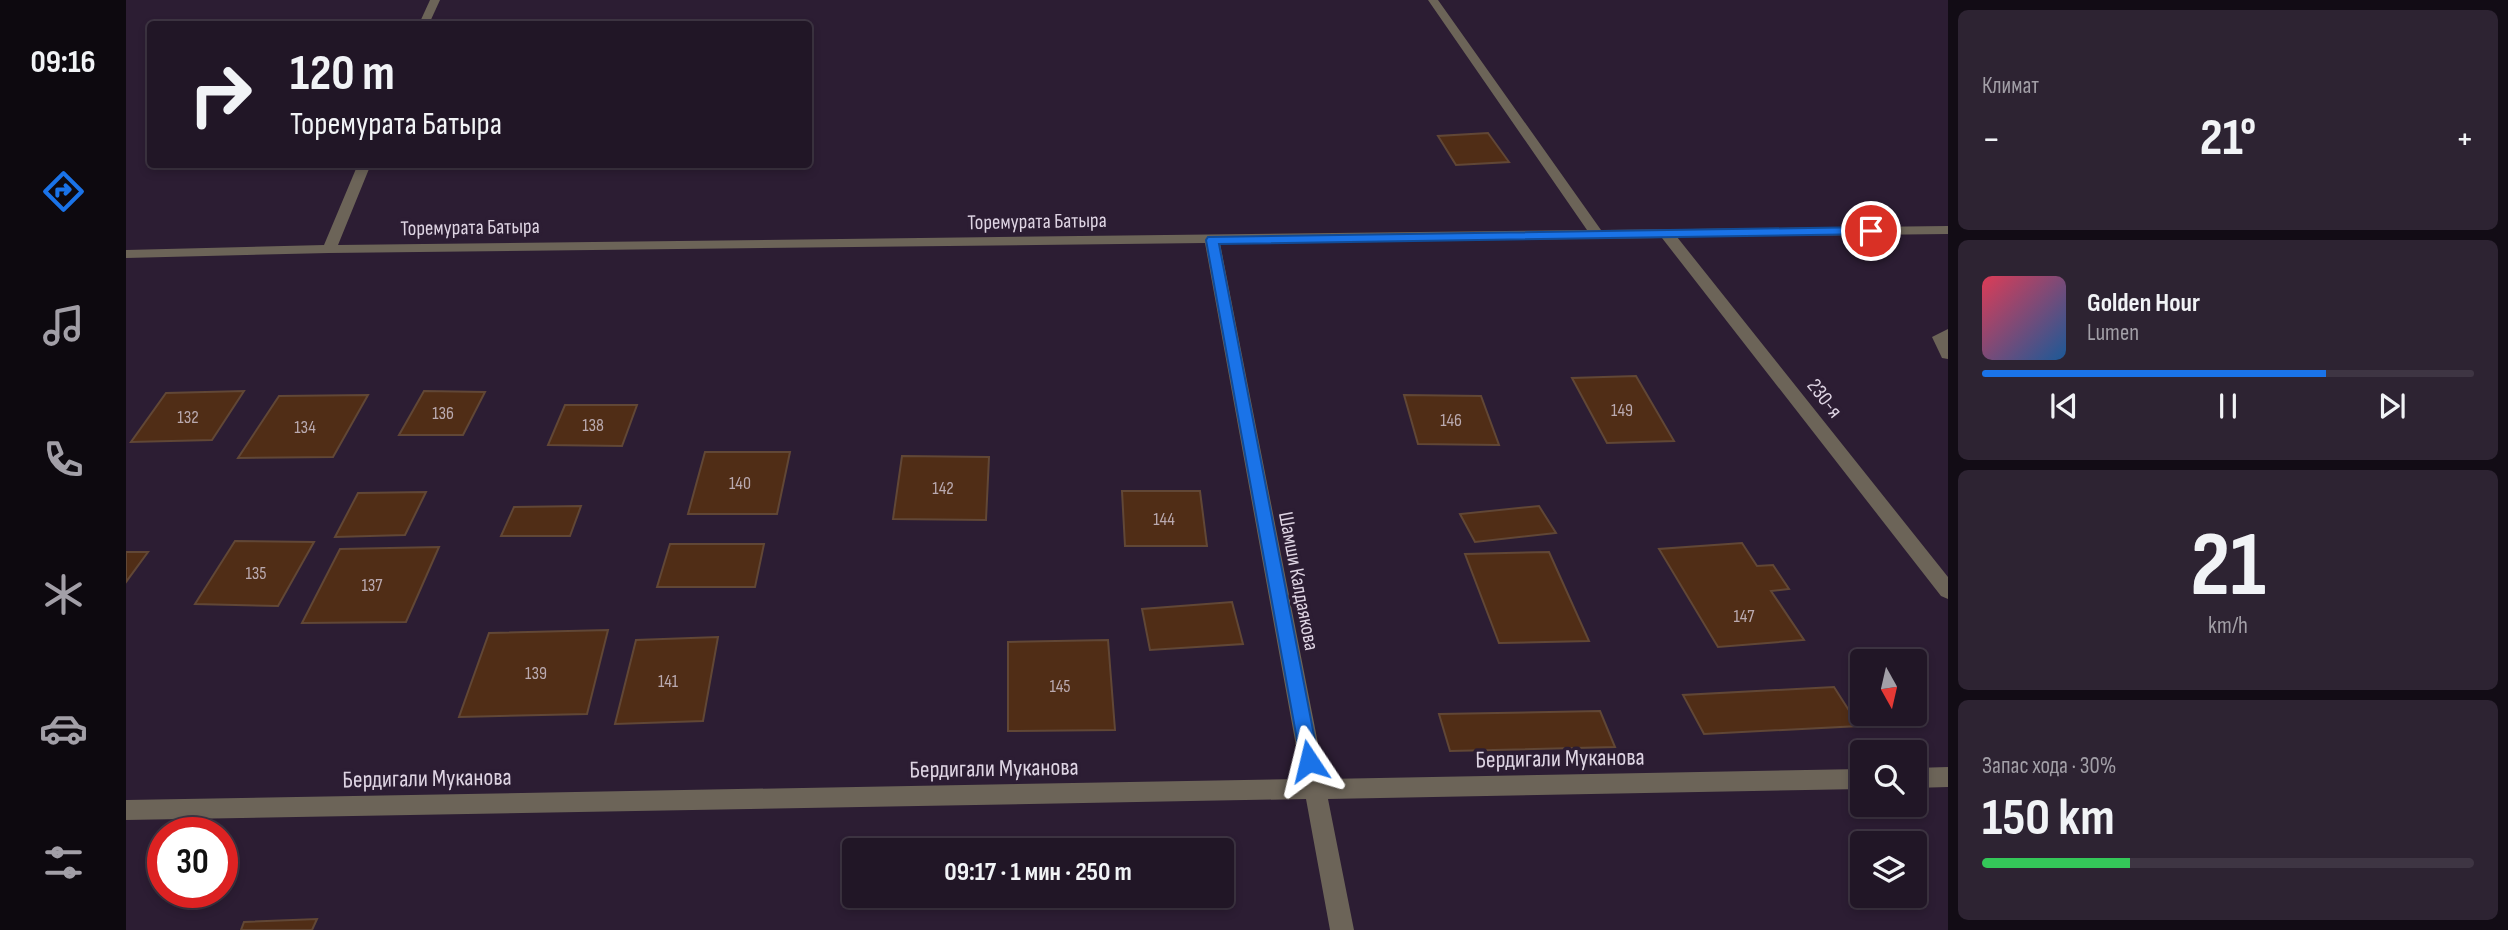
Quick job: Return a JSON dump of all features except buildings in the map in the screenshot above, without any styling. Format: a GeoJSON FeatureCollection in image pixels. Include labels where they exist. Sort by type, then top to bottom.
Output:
{"type":"FeatureCollection","features":[{"type":"Feature","properties":{"kind":"street"},"geometry":{"type":"LineString","coordinates":[[425,21],[435,0]]}},
{"type":"Feature","properties":{"kind":"street"},"geometry":{"type":"LineString","coordinates":[[1433,0],[1596,233]]}},
{"type":"Feature","properties":{"kind":"street"},"geometry":{"type":"LineString","coordinates":[[329,249],[363,168]]}},
{"type":"Feature","properties":{"kind":"street","name":"Торемурата Батыра"},"geometry":{"type":"LineString","coordinates":[[126,254],[329,249],[1948,230]]}},
{"type":"Feature","properties":{"kind":"street","name":"230-я"},"geometry":{"type":"LineString","coordinates":[[1665,233],[1948,591]]}},
{"type":"Feature","properties":{"kind":"street","name":"Шамши Калдаякова"},"geometry":{"type":"LineString","coordinates":[[1212,240],[1342,930]]}},
{"type":"Feature","properties":{"kind":"street"},"geometry":{"type":"LineString","coordinates":[[1944,335],[1948,354]]}},
{"type":"Feature","properties":{"kind":"street"},"geometry":{"type":"LineString","coordinates":[[1927,778],[1948,777]]}},
{"type":"Feature","properties":{"kind":"street","name":"Бердигали Муканова"},"geometry":{"type":"LineString","coordinates":[[126,810],[1850,779]]}},
{"type":"Feature","properties":{"kind":"route"},"geometry":{"type":"LineString","coordinates":[[1309,761],[1212,240],[1871,231]]}}]}
